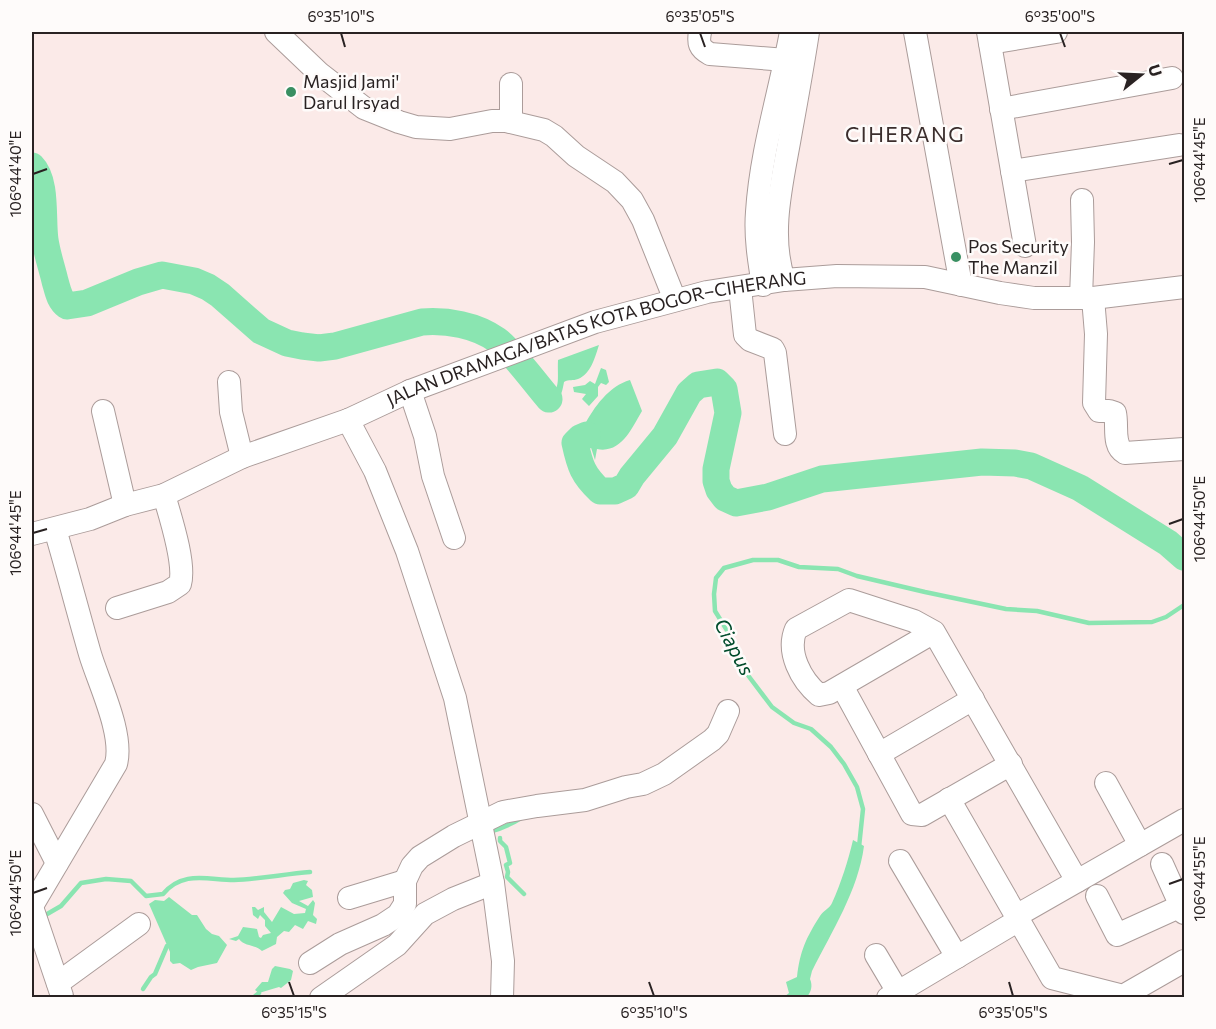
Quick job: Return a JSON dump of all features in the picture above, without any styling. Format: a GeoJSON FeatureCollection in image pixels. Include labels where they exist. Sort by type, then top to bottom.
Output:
{"type":"FeatureCollection","features":[{"type":"Feature","properties":{"kind":"street"},"geometry":{"type":"LineString","coordinates":[[276,32],[299,41],[319,73],[364,108],[399,122],[416,127],[450,129],[492,120],[544,130],[624,190],[643,220],[675,300]]}},
{"type":"Feature","properties":{"kind":"street"},"geometry":{"type":"LineString","coordinates":[[700,32],[700,47],[710,54],[795,62]]}},
{"type":"Feature","properties":{"kind":"street"},"geometry":{"type":"LineString","coordinates":[[773,283],[779,268],[767,243],[783,178],[795,62],[791,32]]}},
{"type":"Feature","properties":{"kind":"street"},"geometry":{"type":"LineString","coordinates":[[795,62],[808,32]]}},
{"type":"Feature","properties":{"kind":"street"},"geometry":{"type":"LineString","coordinates":[[915,32],[961,285]]}},
{"type":"Feature","properties":{"kind":"street"},"geometry":{"type":"LineString","coordinates":[[1025,246],[989,37],[1056,32]]}},
{"type":"Feature","properties":{"kind":"street"},"geometry":{"type":"LineString","coordinates":[[1001,109],[1172,78]]}},
{"type":"Feature","properties":{"kind":"street"},"geometry":{"type":"LineString","coordinates":[[511,84],[511,122]]}},
{"type":"Feature","properties":{"kind":"street"},"geometry":{"type":"LineString","coordinates":[[1012,171],[1179,145]]}},
{"type":"Feature","properties":{"kind":"street"},"geometry":{"type":"LineString","coordinates":[[1082,200],[1087,298],[1096,334],[1094,403],[1099,411],[1115,413],[1119,450],[1125,453],[1185,450]]}},
{"type":"Feature","properties":{"kind":"street","name":"JALAN DRAMAGA/BATAS KOTA BOGOR–CIHERANG"},"geometry":{"type":"LineString","coordinates":[[32,534],[90,519],[164,495],[242,457],[348,420],[410,391],[595,322],[707,292],[837,276],[925,277],[1034,298],[1087,298],[1184,290]]}},
{"type":"Feature","properties":{"kind":"street"},"geometry":{"type":"LineString","coordinates":[[740,288],[746,334],[750,340],[769,347],[775,353],[786,434]]}},
{"type":"Feature","properties":{"kind":"street"},"geometry":{"type":"LineString","coordinates":[[229,382],[231,412],[242,457]]}},
{"type":"Feature","properties":{"kind":"street"},"geometry":{"type":"LineString","coordinates":[[410,391],[425,436],[433,476],[454,538]]}},
{"type":"Feature","properties":{"kind":"street"},"geometry":{"type":"LineString","coordinates":[[103,411],[125,506]]}},
{"type":"Feature","properties":{"kind":"street"},"geometry":{"type":"LineString","coordinates":[[348,420],[375,471],[422,594],[455,698],[494,883],[503,961],[502,998]]}},
{"type":"Feature","properties":{"kind":"street"},"geometry":{"type":"LineString","coordinates":[[117,608],[168,592],[180,584],[182,577],[178,550],[164,495]]}},
{"type":"Feature","properties":{"kind":"street"},"geometry":{"type":"LineString","coordinates":[[55,529],[90,655],[115,732],[119,754],[116,764],[33,901],[60,990],[139,924]]}},
{"type":"Feature","properties":{"kind":"street"},"geometry":{"type":"LineString","coordinates":[[934,632],[829,693],[819,695],[808,686],[795,663],[792,637],[796,629],[849,600],[914,621],[934,632],[1077,881]]}},
{"type":"Feature","properties":{"kind":"street"},"geometry":{"type":"LineString","coordinates":[[842,686],[912,814],[922,815],[1011,764]]}},
{"type":"Feature","properties":{"kind":"street"},"geometry":{"type":"LineString","coordinates":[[879,754],[973,699]]}},
{"type":"Feature","properties":{"kind":"street"},"geometry":{"type":"LineString","coordinates":[[310,963],[340,944],[398,915],[405,904],[405,881],[408,873],[420,857],[454,836],[503,812],[585,801],[649,782],[712,740],[718,734],[728,711]]}},
{"type":"Feature","properties":{"kind":"street"},"geometry":{"type":"LineString","coordinates":[[1106,783],[1140,845]]}},
{"type":"Feature","properties":{"kind":"street"},"geometry":{"type":"LineString","coordinates":[[949,800],[1057,988],[1122,997],[1185,961]]}},
{"type":"Feature","properties":{"kind":"street"},"geometry":{"type":"LineString","coordinates":[[32,814],[57,863]]}},
{"type":"Feature","properties":{"kind":"street"},"geometry":{"type":"LineString","coordinates":[[876,955],[893,994],[957,957],[1077,881],[1185,820]]}},
{"type":"Feature","properties":{"kind":"street"},"geometry":{"type":"LineString","coordinates":[[900,861],[957,957]]}},
{"type":"Feature","properties":{"kind":"street"},"geometry":{"type":"LineString","coordinates":[[1097,896],[1117,935],[1183,910],[1162,864]]}},
{"type":"Feature","properties":{"kind":"street"},"geometry":{"type":"LineString","coordinates":[[349,898],[405,881]]}},
{"type":"Feature","properties":{"kind":"street"},"geometry":{"type":"LineString","coordinates":[[321,998],[398,945],[424,914],[494,883]]}},
{"type":"Feature","properties":{"kind":"shaded area"},"geometry":{"type":"Polygon","coordinates":[[[599,345],[592,365],[586,373],[578,379],[564,382],[561,396],[556,404],[545,411],[545,403],[558,384],[558,360],[599,345]]]}},
{"type":"Feature","properties":{"kind":"shaded area"},"geometry":{"type":"Polygon","coordinates":[[[601,368],[606,370],[609,382],[606,385],[601,383],[598,387],[598,396],[589,406],[582,399],[586,394],[574,392],[573,387],[585,385],[590,381],[595,384],[601,368]]]}},
{"type":"Feature","properties":{"kind":"shaded area"},"geometry":{"type":"Polygon","coordinates":[[[630,380],[642,411],[625,438],[613,448],[597,449],[595,460],[584,426],[592,412],[609,392],[630,380]]]}},
{"type":"Feature","properties":{"kind":"shaded area"},"geometry":{"type":"Polygon","coordinates":[[[853,840],[864,846],[861,863],[850,895],[812,971],[810,993],[807,997],[784,997],[789,993],[786,982],[797,977],[807,938],[820,916],[832,903],[853,840]]]}},
{"type":"Feature","properties":{"kind":"shaded area"},"geometry":{"type":"Polygon","coordinates":[[[308,881],[306,885],[312,890],[313,897],[299,901],[308,906],[313,900],[315,903],[313,915],[317,919],[316,924],[308,921],[303,929],[295,925],[289,932],[284,931],[277,937],[276,944],[262,951],[239,939],[236,941],[229,939],[238,936],[243,927],[257,929],[261,938],[271,933],[260,915],[258,919],[253,915],[252,907],[258,910],[264,907],[264,912],[272,922],[281,907],[294,914],[305,913],[306,909],[292,903],[283,893],[290,889],[293,883],[308,881]]]}},
{"type":"Feature","properties":{"kind":"shaded area"},"geometry":{"type":"Polygon","coordinates":[[[169,897],[192,915],[197,915],[206,929],[219,936],[227,945],[217,963],[191,970],[180,963],[173,964],[170,961],[170,952],[149,904],[155,900],[164,901],[169,897]]]}},
{"type":"Feature","properties":{"kind":"shaded area"},"geometry":{"type":"Polygon","coordinates":[[[275,966],[293,971],[291,980],[281,988],[259,993],[255,990],[262,982],[268,982],[275,966]]]}},
{"type":"Feature","properties":{"kind":"waterway"},"geometry":{"type":"LineString","coordinates":[[32,166],[37,173],[42,190],[48,256],[59,295],[67,306],[87,303],[138,282],[162,275],[194,281],[208,287],[261,331],[287,343],[302,346],[319,348],[335,346],[422,322],[461,325],[489,335],[503,345],[549,399]]}},
{"type":"Feature","properties":{"kind":"waterway"},"geometry":{"type":"LineString","coordinates":[[587,435],[575,443],[583,470],[600,491],[615,491],[626,486],[665,436],[689,393],[698,385],[717,382],[724,389],[728,413],[716,469],[716,481],[725,498],[736,503],[768,497],[822,479],[982,462],[1015,463],[1031,466],[1080,488],[1168,543],[1184,557]]}},
{"type":"Feature","properties":{"kind":"waterway","name":"Ciapus"},"geometry":{"type":"LineString","coordinates":[[859,847],[863,809],[857,787],[844,764],[831,747],[811,729],[794,723],[772,707],[747,674],[728,632],[715,611],[716,578],[724,568],[753,560],[778,560],[799,567],[838,569],[857,576],[925,592],[1006,609],[1037,611],[1089,623],[1152,622],[1166,617],[1184,605]]}},
{"type":"Feature","properties":{"kind":"waterway"},"geometry":{"type":"LineString","coordinates":[[489,832],[521,818]]}},
{"type":"Feature","properties":{"kind":"waterway"},"geometry":{"type":"LineString","coordinates":[[500,838],[506,847],[510,863],[506,865],[507,877],[524,894]]}},
{"type":"Feature","properties":{"kind":"waterway"},"geometry":{"type":"LineString","coordinates":[[42,917],[61,906],[81,883],[106,879],[131,881],[146,896],[163,894],[187,879],[253,879],[310,872]]}},
{"type":"Feature","properties":{"kind":"waterway"},"geometry":{"type":"LineString","coordinates":[[143,989],[155,974],[167,946]]}},
{"type":"Feature","properties":{"kind":"waterway"},"geometry":{"type":"LineString","coordinates":[[253,998],[259,993]]}},
{"type":"Feature","properties":{"kind":"place","name":"Masjid Jami' Darul Irsyad"},"geometry":{"type":"Point","coordinates":[291,92]}},
{"type":"Feature","properties":{"kind":"place","name":"Pos Security The Manzil"},"geometry":{"type":"Point","coordinates":[956,257]}},
{"type":"Feature","properties":{"kind":"district","name":"CIHERANG"},"geometry":{"type":"Point","coordinates":[905,135]}}]}
